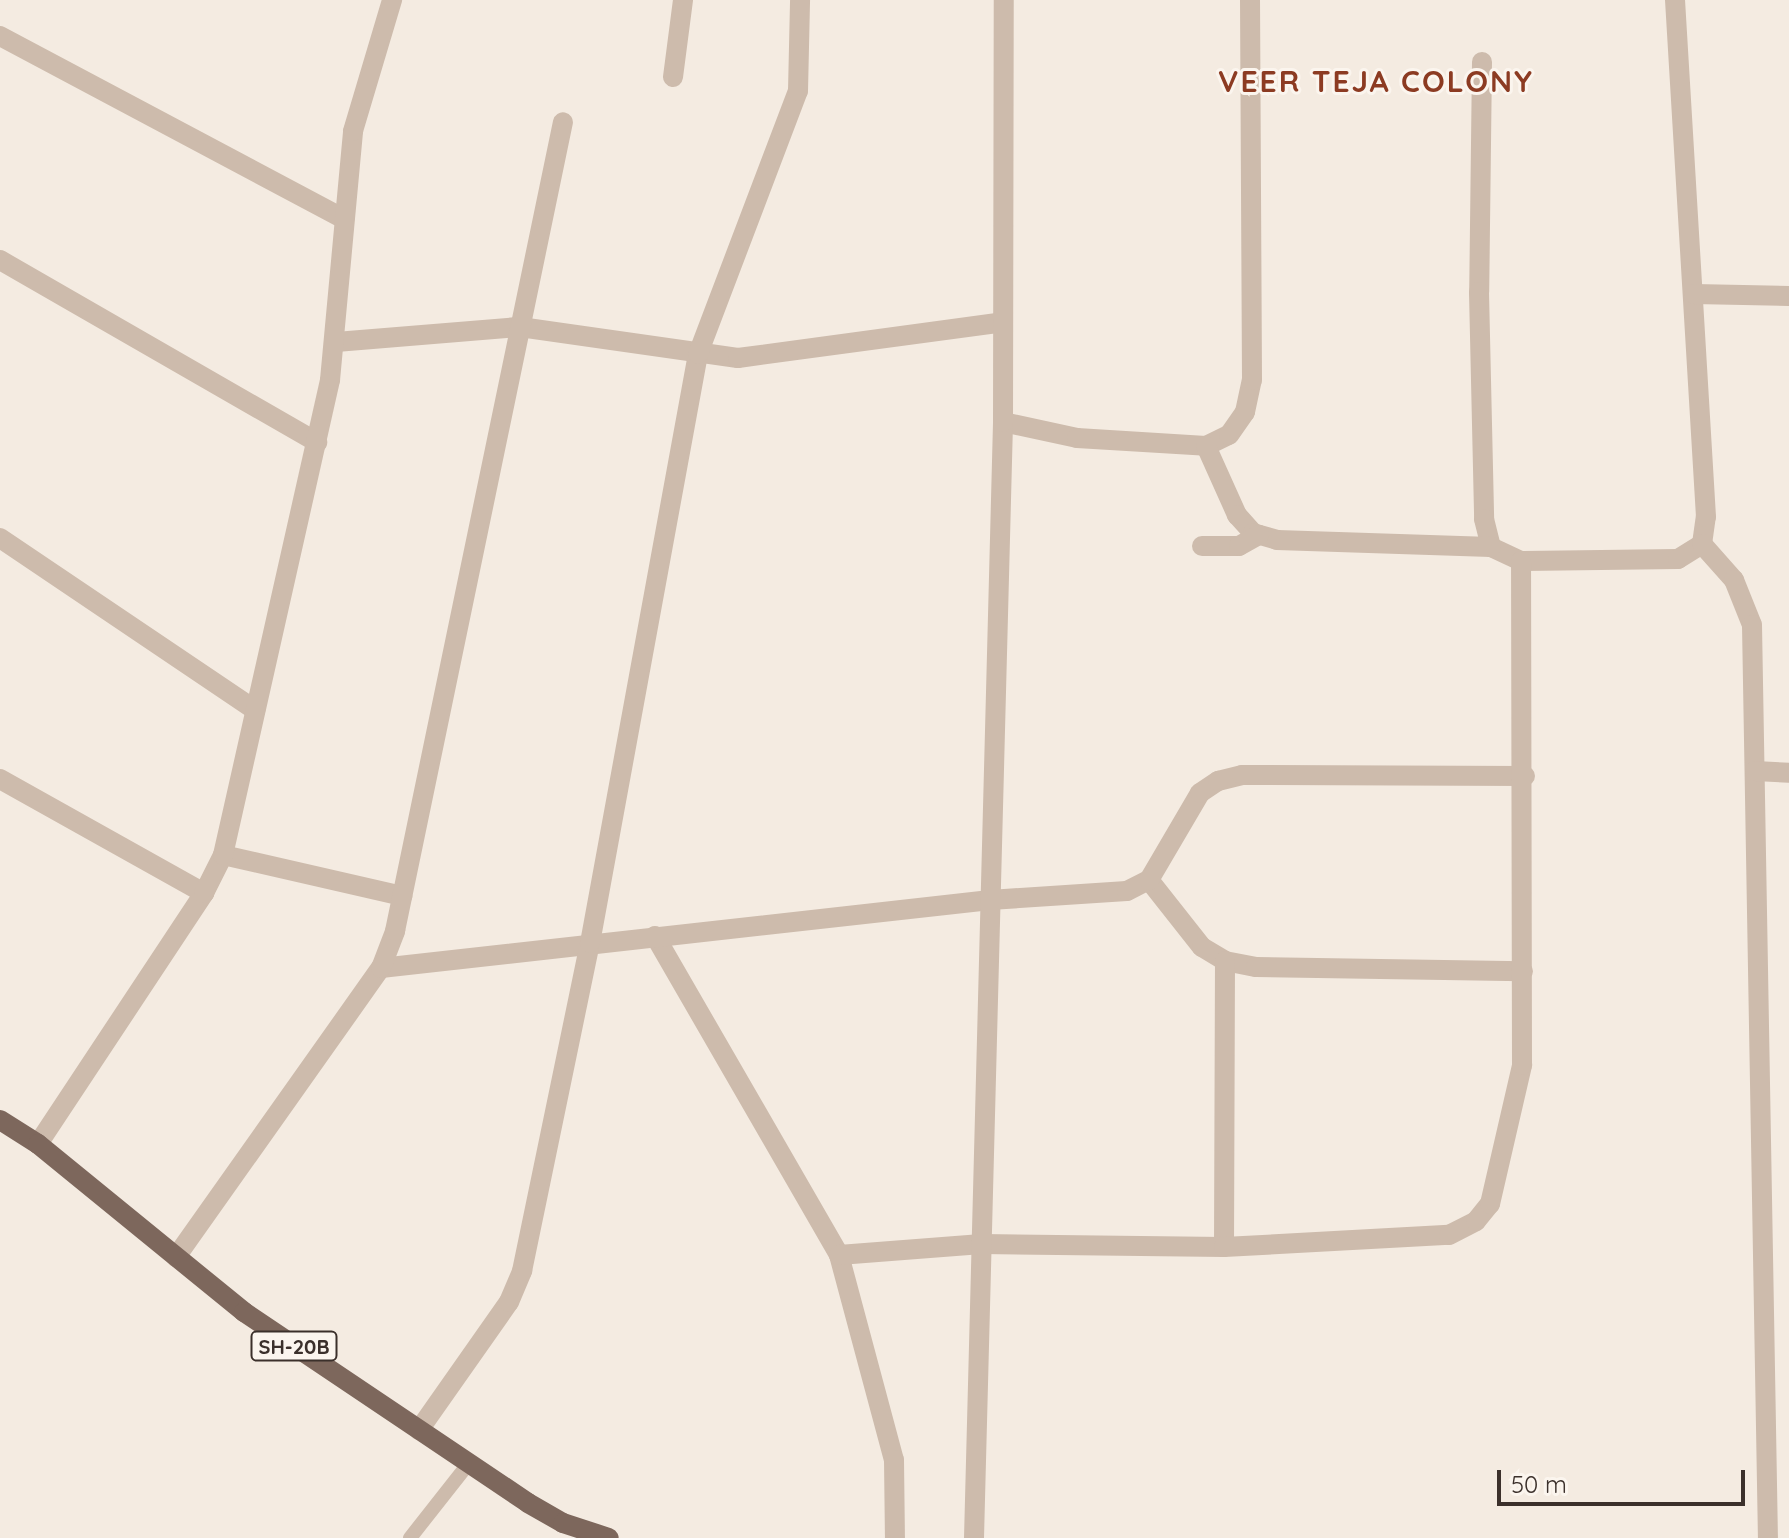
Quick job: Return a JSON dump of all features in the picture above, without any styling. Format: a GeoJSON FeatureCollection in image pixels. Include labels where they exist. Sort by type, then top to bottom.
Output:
{"type":"FeatureCollection","features":[{"type":"Feature","properties":{"kind":"main road","name":"SH-20B"},"geometry":{"type":"LineString","coordinates":[[0,1120],[38,1144],[244,1312],[563,1523],[609,1538]]}},
{"type":"Feature","properties":{"kind":"street"},"geometry":{"type":"LineString","coordinates":[[38,1144],[204,893],[223,855],[317,442],[336,342],[353,131],[392,0]]}},
{"type":"Feature","properties":{"kind":"street"},"geometry":{"type":"LineString","coordinates":[[673,77],[683,0]]}},
{"type":"Feature","properties":{"kind":"street"},"geometry":{"type":"LineString","coordinates":[[419,1430],[509,1302],[522,1271],[590,943],[698,354],[798,91],[800,0]]}},
{"type":"Feature","properties":{"kind":"street"},"geometry":{"type":"LineString","coordinates":[[974,1538],[1003,422],[1004,0]]}},
{"type":"Feature","properties":{"kind":"street"},"geometry":{"type":"LineString","coordinates":[[1003,422],[1077,438],[1206,446],[1229,435],[1245,412],[1252,380],[1250,0]]}},
{"type":"Feature","properties":{"kind":"street"},"geometry":{"type":"LineString","coordinates":[[1675,0],[1706,517],[1702,544],[1747,602],[1755,771],[1768,1538]]}},
{"type":"Feature","properties":{"kind":"street"},"geometry":{"type":"LineString","coordinates":[[0,36],[344,219]]}},
{"type":"Feature","properties":{"kind":"street"},"geometry":{"type":"LineString","coordinates":[[1482,62],[1480,308],[1484,519],[1491,547]]}},
{"type":"Feature","properties":{"kind":"street"},"geometry":{"type":"LineString","coordinates":[[176,1257],[381,968],[402,896],[563,122]]}},
{"type":"Feature","properties":{"kind":"street"},"geometry":{"type":"LineString","coordinates":[[0,260],[317,442]]}},
{"type":"Feature","properties":{"kind":"street"},"geometry":{"type":"LineString","coordinates":[[1694,294],[1789,296]]}},
{"type":"Feature","properties":{"kind":"street"},"geometry":{"type":"LineString","coordinates":[[336,342],[520,327],[698,354],[763,357],[1003,322]]}},
{"type":"Feature","properties":{"kind":"street"},"geometry":{"type":"LineString","coordinates":[[1206,446],[1237,515],[1259,535],[1277,540],[1491,547],[1521,561],[1678,559],[1702,544]]}},
{"type":"Feature","properties":{"kind":"street"},"geometry":{"type":"LineString","coordinates":[[1202,546],[1239,546],[1259,535]]}},
{"type":"Feature","properties":{"kind":"street"},"geometry":{"type":"LineString","coordinates":[[0,538],[255,710]]}},
{"type":"Feature","properties":{"kind":"street"},"geometry":{"type":"LineString","coordinates":[[839,1255],[982,1244],[1224,1247],[1449,1235],[1476,1221],[1490,1204],[1520,1092],[1525,776],[1521,561]]}},
{"type":"Feature","properties":{"kind":"street"},"geometry":{"type":"LineString","coordinates":[[1755,771],[1789,773]]}},
{"type":"Feature","properties":{"kind":"street"},"geometry":{"type":"LineString","coordinates":[[381,968],[990,900],[1127,891],[1149,880],[1200,793],[1218,781],[1242,775],[1525,776]]}},
{"type":"Feature","properties":{"kind":"street"},"geometry":{"type":"LineString","coordinates":[[0,779],[204,893]]}},
{"type":"Feature","properties":{"kind":"street"},"geometry":{"type":"LineString","coordinates":[[223,855],[402,896]]}},
{"type":"Feature","properties":{"kind":"street"},"geometry":{"type":"LineString","coordinates":[[1149,880],[1202,947],[1225,961],[1256,967],[1523,971]]}},
{"type":"Feature","properties":{"kind":"street"},"geometry":{"type":"LineString","coordinates":[[655,936],[839,1255],[894,1460],[895,1538]]}},
{"type":"Feature","properties":{"kind":"street"},"geometry":{"type":"LineString","coordinates":[[1224,1247],[1225,961]]}},
{"type":"Feature","properties":{"kind":"lane"},"geometry":{"type":"LineString","coordinates":[[410,1538],[469,1463]]}},
{"type":"Feature","properties":{"kind":"district","name":"VEER TEJA COLONY"},"geometry":{"type":"Point","coordinates":[1376,81]}}]}
